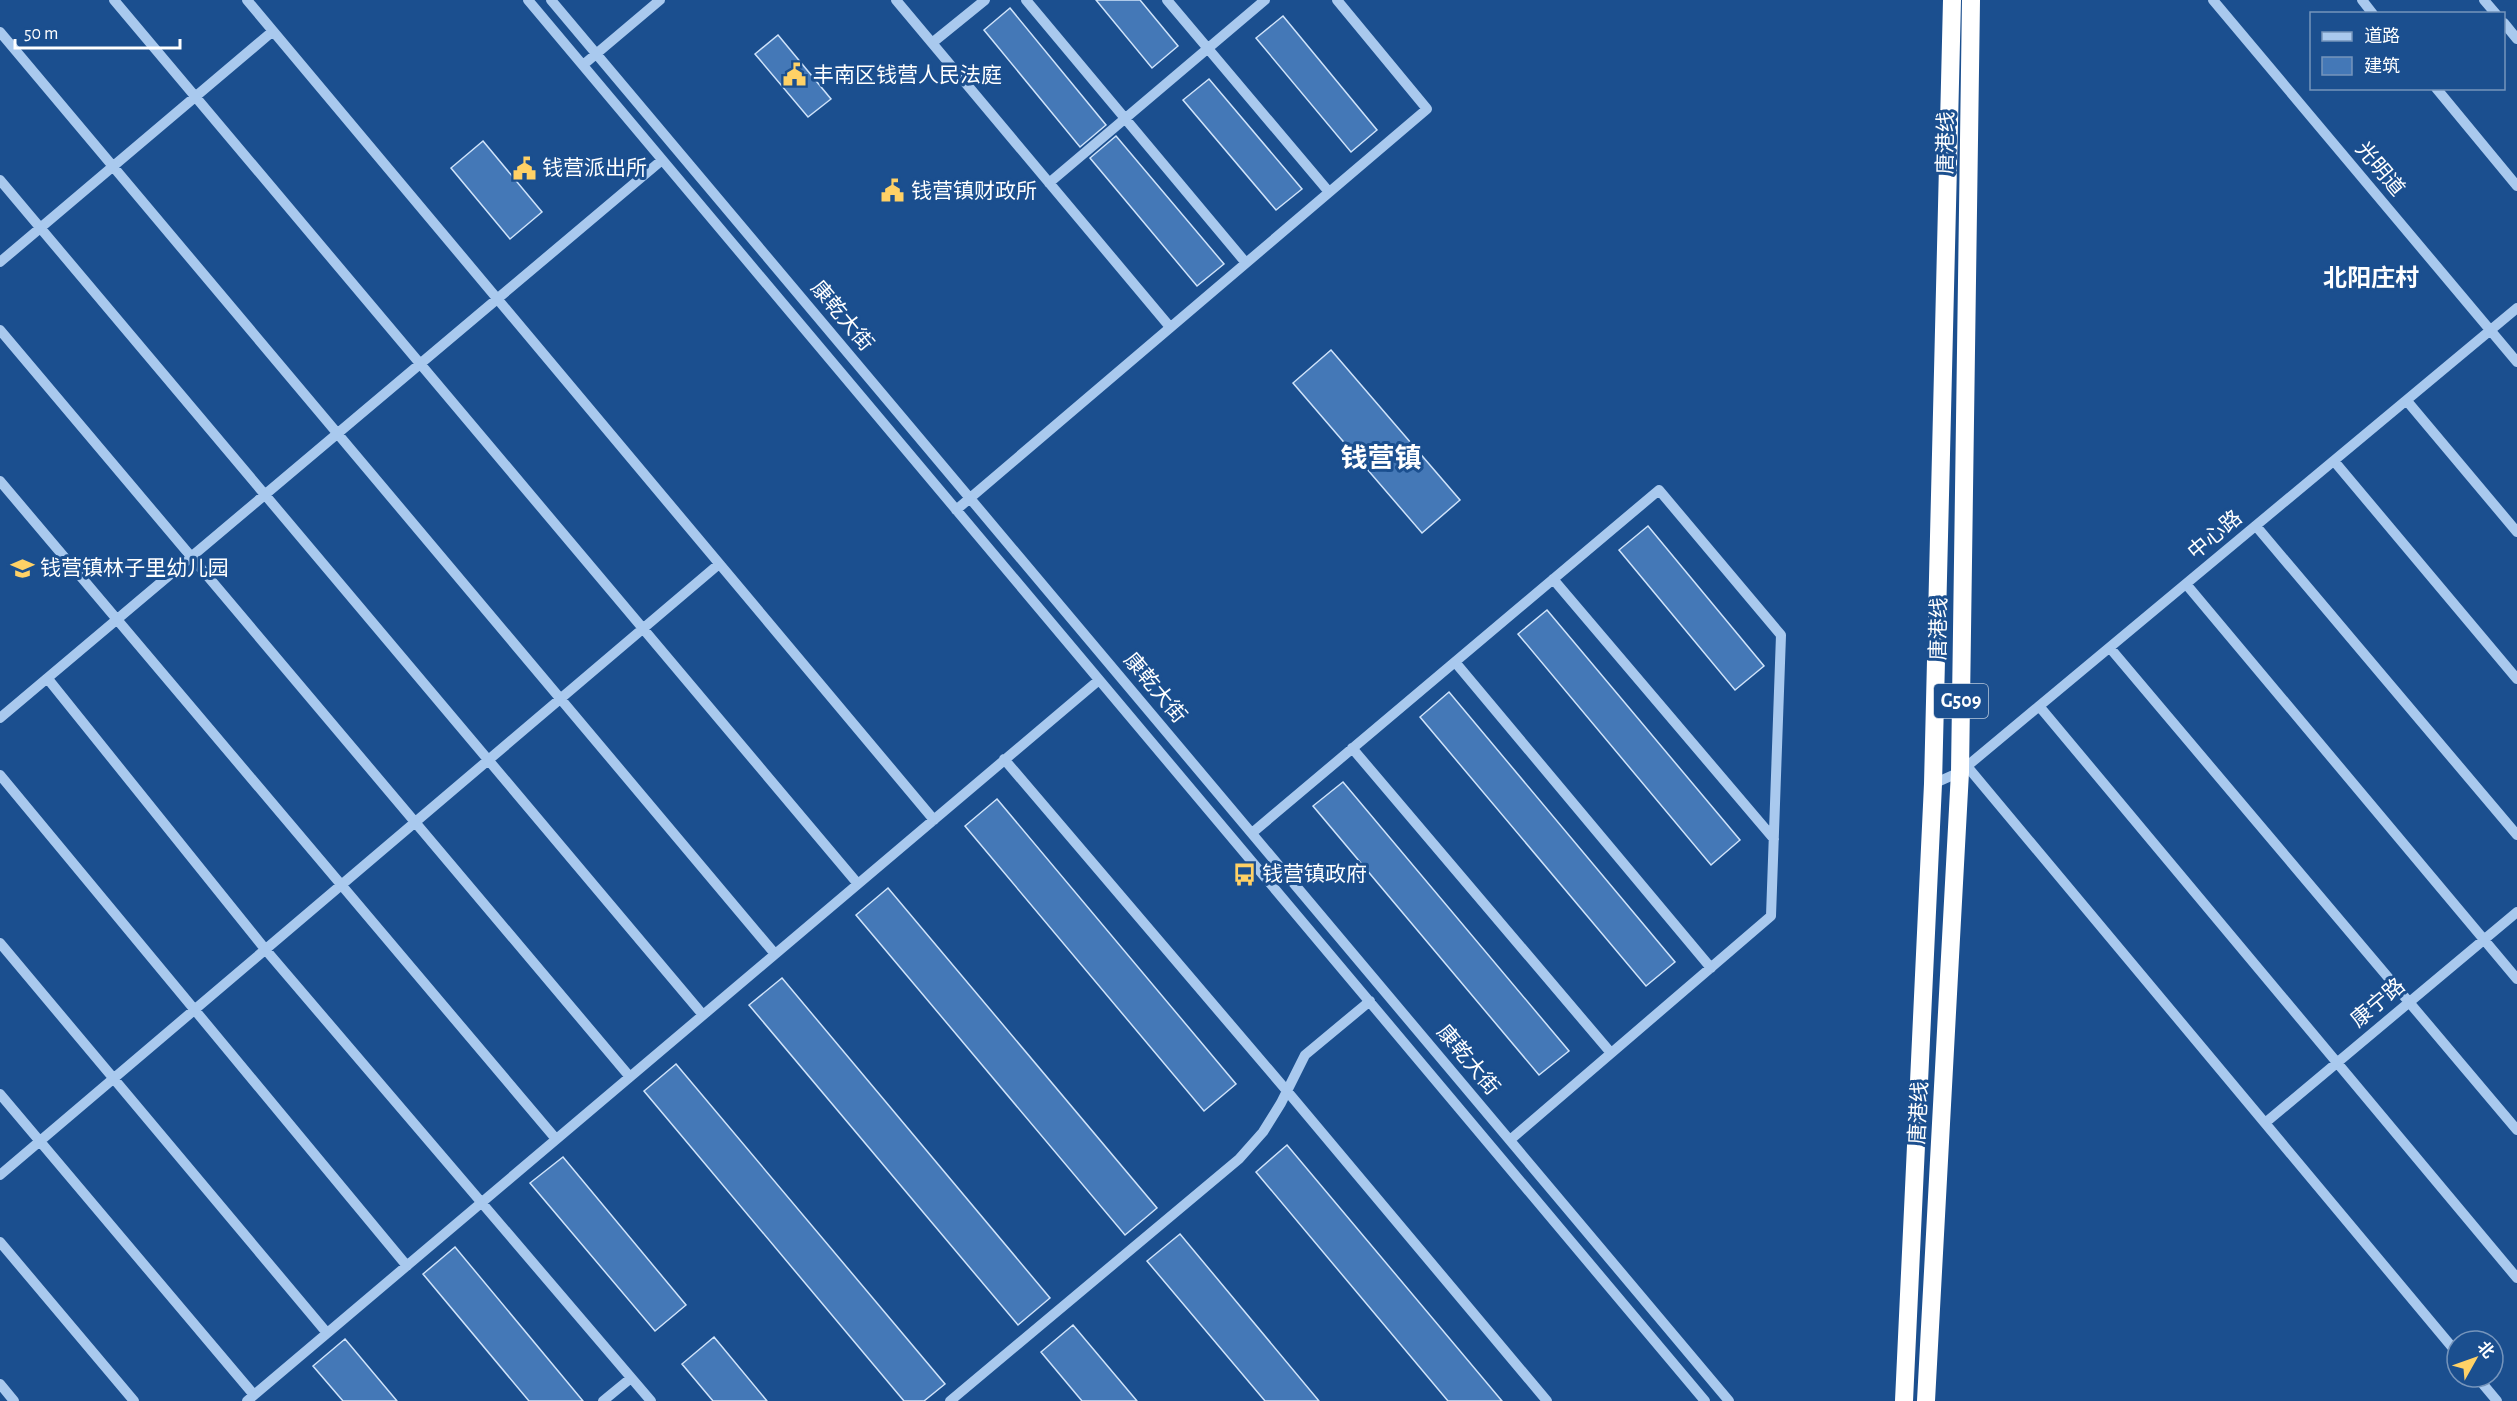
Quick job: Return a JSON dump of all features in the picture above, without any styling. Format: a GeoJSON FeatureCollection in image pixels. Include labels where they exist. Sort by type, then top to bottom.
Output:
{"type":"FeatureCollection","features":[{"type":"Feature","properties":{"kind":"highway","name":"唐港线"},"geometry":{"type":"LineString","coordinates":[[1904,1401],[1933,784],[1952,0]]}},
{"type":"Feature","properties":{"kind":"highway","name":"唐港线"},"geometry":{"type":"LineString","coordinates":[[1926,1401],[1963,769],[1971,0]]}},
{"type":"Feature","properties":{"kind":"street"},"geometry":{"type":"LineString","coordinates":[[114,0],[858,884]]}},
{"type":"Feature","properties":{"kind":"street"},"geometry":{"type":"LineString","coordinates":[[247,0],[934,820]]}},
{"type":"Feature","properties":{"kind":"street","name":"康乾大街"},"geometry":{"type":"LineString","coordinates":[[528,0],[1705,1401]]}},
{"type":"Feature","properties":{"kind":"street","name":"康乾大街"},"geometry":{"type":"LineString","coordinates":[[551,0],[1729,1401]]}},
{"type":"Feature","properties":{"kind":"street"},"geometry":{"type":"LineString","coordinates":[[583,65],[660,0]]}},
{"type":"Feature","properties":{"kind":"street"},"geometry":{"type":"LineString","coordinates":[[896,0],[1170,327]]}},
{"type":"Feature","properties":{"kind":"street"},"geometry":{"type":"LineString","coordinates":[[932,43],[985,0]]}},
{"type":"Feature","properties":{"kind":"street"},"geometry":{"type":"LineString","coordinates":[[1026,0],[1246,263]]}},
{"type":"Feature","properties":{"kind":"street"},"geometry":{"type":"LineString","coordinates":[[1167,0],[1329,192]]}},
{"type":"Feature","properties":{"kind":"street"},"geometry":{"type":"LineString","coordinates":[[1049,183],[1265,0]]}},
{"type":"Feature","properties":{"kind":"street"},"geometry":{"type":"LineString","coordinates":[[956,510],[1427,109],[1337,0]]}},
{"type":"Feature","properties":{"kind":"street","name":"光明道"},"geometry":{"type":"LineString","coordinates":[[2212,0],[2517,362]]}},
{"type":"Feature","properties":{"kind":"street"},"geometry":{"type":"LineString","coordinates":[[2362,0],[2371,12]]}},
{"type":"Feature","properties":{"kind":"street"},"geometry":{"type":"LineString","coordinates":[[2484,0],[2494,12]]}},
{"type":"Feature","properties":{"kind":"street"},"geometry":{"type":"LineString","coordinates":[[2505,24],[2517,39]]}},
{"type":"Feature","properties":{"kind":"street"},"geometry":{"type":"LineString","coordinates":[[0,262],[273,31]]}},
{"type":"Feature","properties":{"kind":"street"},"geometry":{"type":"LineString","coordinates":[[0,32],[775,954]]}},
{"type":"Feature","properties":{"kind":"street"},"geometry":{"type":"LineString","coordinates":[[2438,90],[2517,186]]}},
{"type":"Feature","properties":{"kind":"street"},"geometry":{"type":"LineString","coordinates":[[0,718],[118,621],[662,160]]}},
{"type":"Feature","properties":{"kind":"street"},"geometry":{"type":"LineString","coordinates":[[0,180],[704,1015]]}},
{"type":"Feature","properties":{"kind":"street","name":"中心路"},"geometry":{"type":"LineString","coordinates":[[1933,784],[1963,769],[2517,308]]}},
{"type":"Feature","properties":{"kind":"street"},"geometry":{"type":"LineString","coordinates":[[0,330],[630,1077]]}},
{"type":"Feature","properties":{"kind":"street"},"geometry":{"type":"LineString","coordinates":[[2407,400],[2517,532]]}},
{"type":"Feature","properties":{"kind":"street"},"geometry":{"type":"LineString","coordinates":[[2334,461],[2517,679]]}},
{"type":"Feature","properties":{"kind":"street"},"geometry":{"type":"LineString","coordinates":[[0,481],[556,1139]]}},
{"type":"Feature","properties":{"kind":"street"},"geometry":{"type":"LineString","coordinates":[[1252,833],[1659,490],[1781,635],[1771,916],[1510,1140]]}},
{"type":"Feature","properties":{"kind":"street"},"geometry":{"type":"LineString","coordinates":[[2256,526],[2517,835]]}},
{"type":"Feature","properties":{"kind":"street"},"geometry":{"type":"LineString","coordinates":[[0,1175],[719,564]]}},
{"type":"Feature","properties":{"kind":"street"},"geometry":{"type":"LineString","coordinates":[[1553,579],[1774,839]]}},
{"type":"Feature","properties":{"kind":"street"},"geometry":{"type":"LineString","coordinates":[[2186,584],[2517,979]]}},
{"type":"Feature","properties":{"kind":"street"},"geometry":{"type":"LineString","coordinates":[[2110,648],[2517,1130]]}},
{"type":"Feature","properties":{"kind":"street"},"geometry":{"type":"LineString","coordinates":[[1455,662],[1711,968]]}},
{"type":"Feature","properties":{"kind":"street"},"geometry":{"type":"LineString","coordinates":[[48,679],[265,949],[651,1401]]}},
{"type":"Feature","properties":{"kind":"street"},"geometry":{"type":"LineString","coordinates":[[0,1094],[250,1398],[1099,680]]}},
{"type":"Feature","properties":{"kind":"street"},"geometry":{"type":"LineString","coordinates":[[2039,706],[2517,1278]]}},
{"type":"Feature","properties":{"kind":"street"},"geometry":{"type":"LineString","coordinates":[[1352,748],[1611,1053]]}},
{"type":"Feature","properties":{"kind":"street"},"geometry":{"type":"LineString","coordinates":[[1004,759],[1547,1401]]}},
{"type":"Feature","properties":{"kind":"street"},"geometry":{"type":"LineString","coordinates":[[1963,769],[2265,1123],[2445,1339]]}},
{"type":"Feature","properties":{"kind":"street"},"geometry":{"type":"LineString","coordinates":[[0,775],[407,1266]]}},
{"type":"Feature","properties":{"kind":"street","name":"康宁路"},"geometry":{"type":"LineString","coordinates":[[2265,1123],[2517,912]]}},
{"type":"Feature","properties":{"kind":"street"},"geometry":{"type":"LineString","coordinates":[[0,943],[327,1333]]}},
{"type":"Feature","properties":{"kind":"street"},"geometry":{"type":"LineString","coordinates":[[950,1401],[1239,1159],[1263,1132],[1305,1055],[1370,1001]]}},
{"type":"Feature","properties":{"kind":"street"},"geometry":{"type":"LineString","coordinates":[[0,1242],[134,1401]]}},
{"type":"Feature","properties":{"kind":"street"},"geometry":{"type":"LineString","coordinates":[[603,1401],[631,1378]]}},
{"type":"Feature","properties":{"kind":"street"},"geometry":{"type":"LineString","coordinates":[[0,1384],[14,1401]]}},
{"type":"Feature","properties":{"kind":"street"},"geometry":{"type":"LineString","coordinates":[[2487,1389],[2497,1401]]}},
{"type":"Feature","properties":{"kind":"building"},"geometry":{"type":"Polygon","coordinates":[[[1096,0],[1140,0],[1178,46],[1152,68],[1096,0]]]}},
{"type":"Feature","properties":{"kind":"building"},"geometry":{"type":"Polygon","coordinates":[[[1010,8],[1106,125],[1080,147],[984,30],[1010,8]]]}},
{"type":"Feature","properties":{"kind":"building"},"geometry":{"type":"Polygon","coordinates":[[[1283,16],[1377,130],[1351,152],[1256,38],[1283,16]]]}},
{"type":"Feature","properties":{"kind":"building"},"geometry":{"type":"Polygon","coordinates":[[[778,35],[831,99],[808,117],[755,54],[778,35]]]}},
{"type":"Feature","properties":{"kind":"building"},"geometry":{"type":"Polygon","coordinates":[[[1209,79],[1302,189],[1276,210],[1183,100],[1209,79]]]}},
{"type":"Feature","properties":{"kind":"building"},"geometry":{"type":"Polygon","coordinates":[[[1116,136],[1224,264],[1197,286],[1090,158],[1116,136]]]}},
{"type":"Feature","properties":{"kind":"building","name":"钱营派出所"},"geometry":{"type":"Polygon","coordinates":[[[483,141],[542,212],[510,239],[451,168],[483,141]]]}},
{"type":"Feature","properties":{"kind":"building"},"geometry":{"type":"Polygon","coordinates":[[[1331,350],[1460,500],[1422,533],[1293,383],[1331,350]]]}},
{"type":"Feature","properties":{"kind":"building"},"geometry":{"type":"Polygon","coordinates":[[[1648,526],[1764,666],[1735,690],[1619,550],[1648,526]]]}},
{"type":"Feature","properties":{"kind":"building"},"geometry":{"type":"Polygon","coordinates":[[[1547,610],[1740,840],[1711,865],[1518,634],[1547,610]]]}},
{"type":"Feature","properties":{"kind":"building"},"geometry":{"type":"Polygon","coordinates":[[[1449,692],[1675,962],[1646,986],[1420,717],[1449,692]]]}},
{"type":"Feature","properties":{"kind":"building"},"geometry":{"type":"Polygon","coordinates":[[[1343,782],[1569,1051],[1539,1075],[1313,806],[1343,782]]]}},
{"type":"Feature","properties":{"kind":"building"},"geometry":{"type":"Polygon","coordinates":[[[997,799],[1236,1084],[1204,1111],[965,826],[997,799]]]}},
{"type":"Feature","properties":{"kind":"building"},"geometry":{"type":"Polygon","coordinates":[[[888,888],[1157,1208],[1125,1235],[856,915],[888,888]]]}},
{"type":"Feature","properties":{"kind":"building"},"geometry":{"type":"Polygon","coordinates":[[[782,978],[1050,1298],[1018,1325],[749,1005],[782,978]]]}},
{"type":"Feature","properties":{"kind":"building"},"geometry":{"type":"Polygon","coordinates":[[[676,1064],[945,1384],[924,1401],[904,1401],[644,1091],[676,1064]]]}},
{"type":"Feature","properties":{"kind":"building"},"geometry":{"type":"Polygon","coordinates":[[[1287,1145],[1502,1401],[1448,1401],[1256,1172],[1287,1145]]]}},
{"type":"Feature","properties":{"kind":"building"},"geometry":{"type":"Polygon","coordinates":[[[563,1157],[686,1305],[655,1331],[530,1183],[563,1157]]]}},
{"type":"Feature","properties":{"kind":"building"},"geometry":{"type":"Polygon","coordinates":[[[1180,1234],[1319,1401],[1265,1401],[1147,1261],[1180,1234]]]}},
{"type":"Feature","properties":{"kind":"building"},"geometry":{"type":"Polygon","coordinates":[[[455,1247],[583,1401],[529,1401],[423,1274],[455,1247]]]}},
{"type":"Feature","properties":{"kind":"building"},"geometry":{"type":"Polygon","coordinates":[[[1073,1325],[1137,1401],[1082,1401],[1041,1352],[1073,1325]]]}},
{"type":"Feature","properties":{"kind":"building"},"geometry":{"type":"Polygon","coordinates":[[[714,1337],[767,1401],[713,1401],[682,1364],[714,1337]]]}},
{"type":"Feature","properties":{"kind":"building"},"geometry":{"type":"Polygon","coordinates":[[[345,1339],[397,1401],[343,1401],[313,1366],[345,1339]]]}},
{"type":"Feature","properties":{"kind":"place","name":"丰南区钱营人民法庭"},"geometry":{"type":"Point","coordinates":[795,75]}},
{"type":"Feature","properties":{"kind":"place","name":"钱营派出所"},"geometry":{"type":"Point","coordinates":[524,168]}},
{"type":"Feature","properties":{"kind":"place","name":"钱营镇财政所"},"geometry":{"type":"Point","coordinates":[893,191]}},
{"type":"Feature","properties":{"kind":"place","name":"钱营镇林子里幼儿园"},"geometry":{"type":"Point","coordinates":[22,568]}},
{"type":"Feature","properties":{"kind":"place","name":"钱营镇政府"},"geometry":{"type":"Point","coordinates":[1244,874]}},
{"type":"Feature","properties":{"kind":"district","name":"北阳庄村"},"geometry":{"type":"Point","coordinates":[2371,279]}},
{"type":"Feature","properties":{"kind":"district","name":"钱营镇"},"geometry":{"type":"Point","coordinates":[1381,458]}}]}
